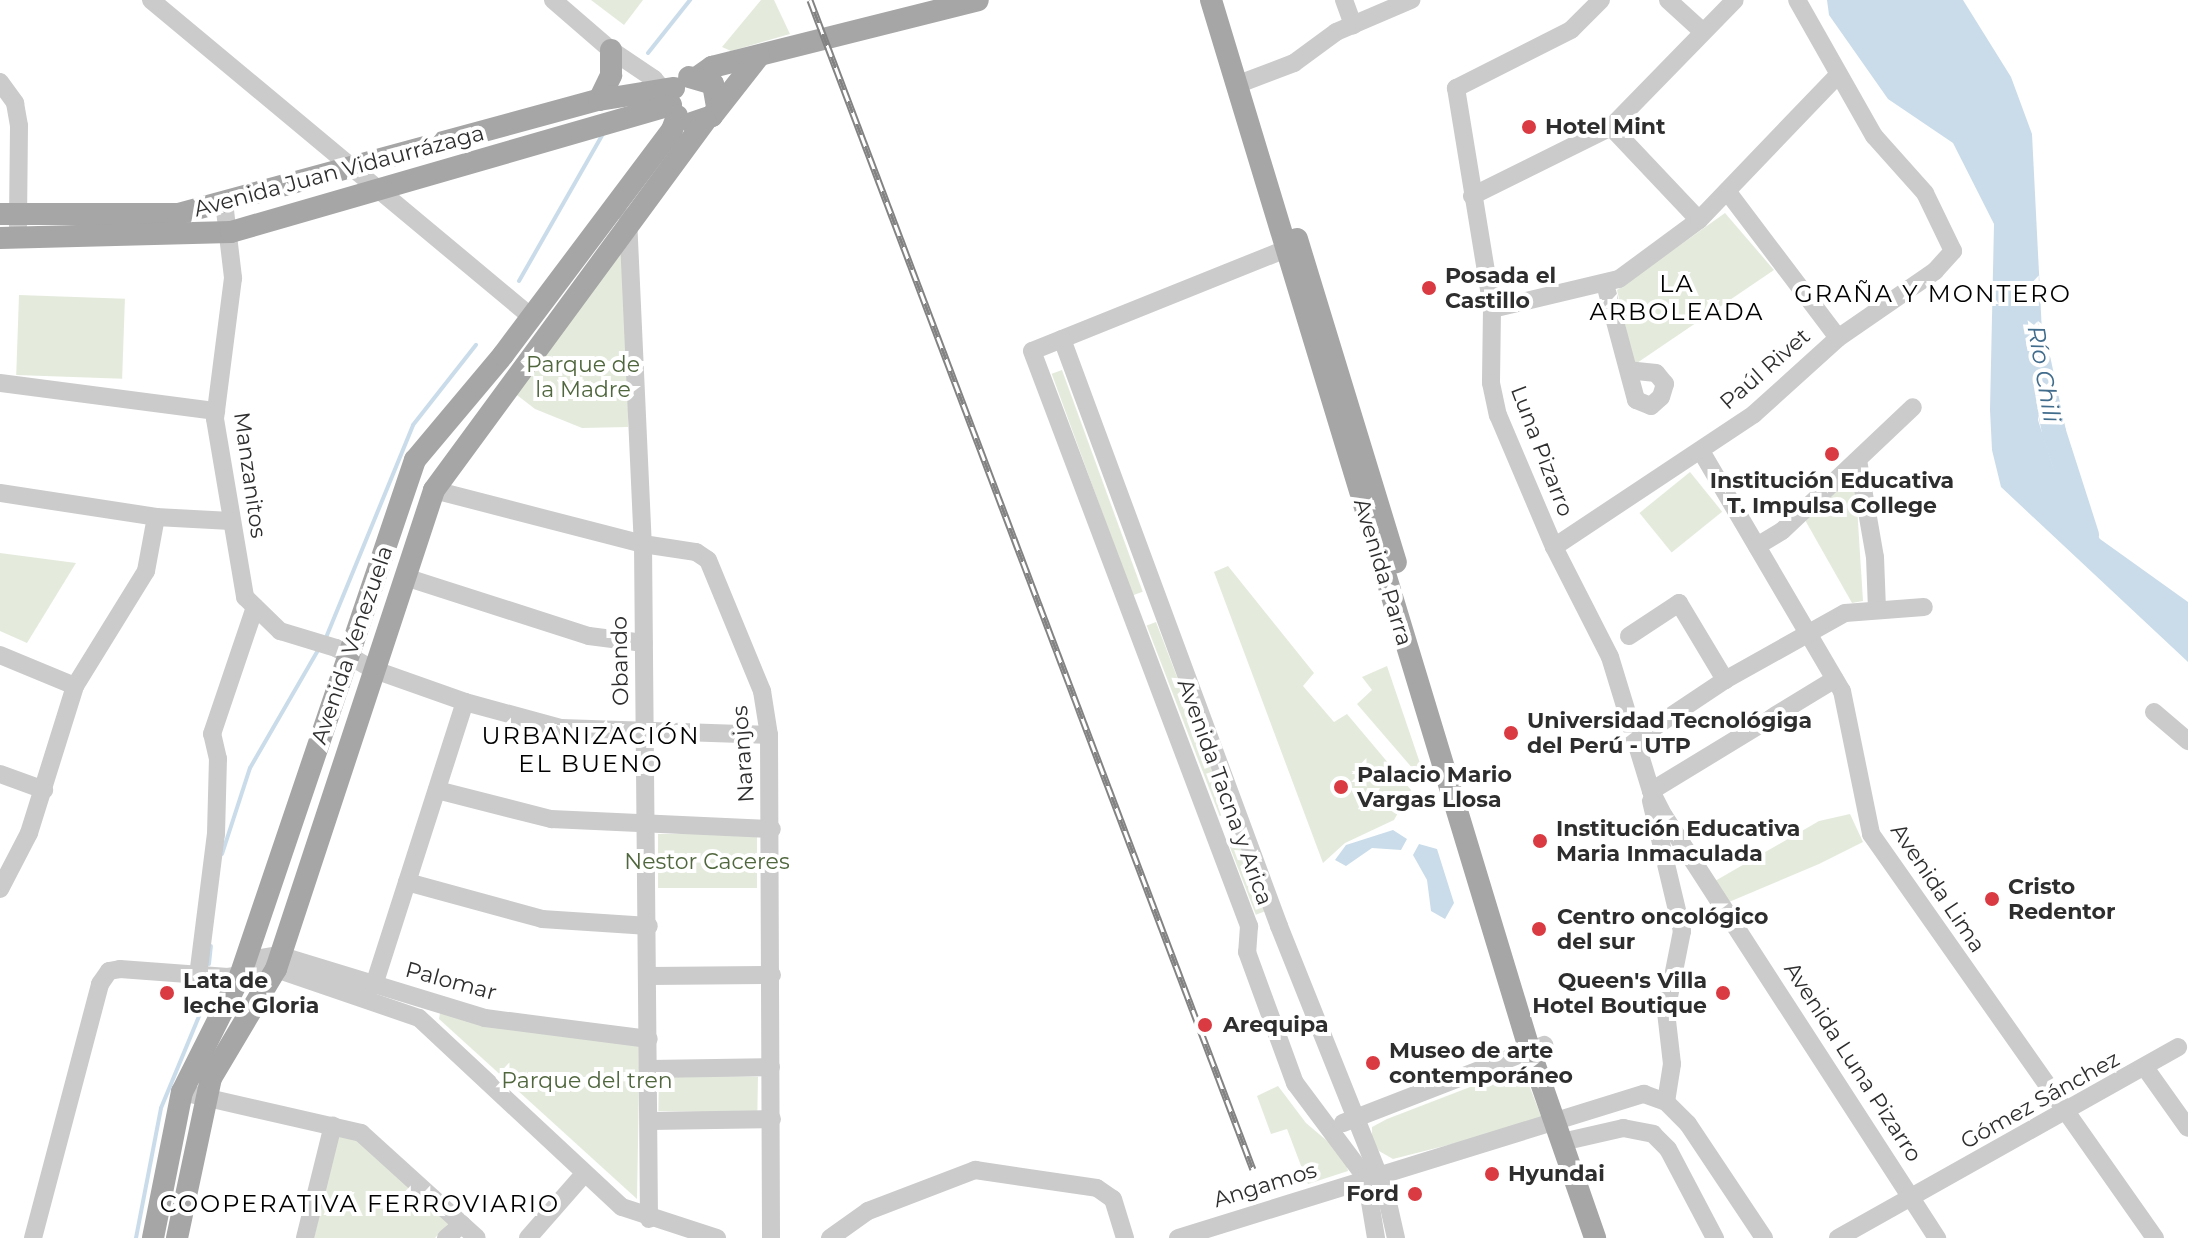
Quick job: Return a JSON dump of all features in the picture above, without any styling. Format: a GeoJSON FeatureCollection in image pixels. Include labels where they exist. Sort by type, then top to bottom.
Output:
{"type":"FeatureCollection","features":[{"type":"Feature","properties":{"kind":"main road"},"geometry":{"type":"LineString","coordinates":[[674,92],[712,67],[978,0]]}},
{"type":"Feature","properties":{"kind":"main road","name":"Avenida Parra"},"geometry":{"type":"LineString","coordinates":[[1211,0],[1243,83],[1537,1048],[1568,1138]]}},
{"type":"Feature","properties":{"kind":"main road","name":"Avenida Parra"},"geometry":{"type":"LineString","coordinates":[[1225,0],[1243,83]]}},
{"type":"Feature","properties":{"kind":"main road"},"geometry":{"type":"LineString","coordinates":[[599,100],[611,75],[611,50]]}},
{"type":"Feature","properties":{"kind":"main road","name":"Avenida Venezuela"},"geometry":{"type":"LineString","coordinates":[[153,1238],[182,1092],[236,971],[342,651],[415,460],[531,317],[759,56]]}},
{"type":"Feature","properties":{"kind":"main road"},"geometry":{"type":"LineString","coordinates":[[713,84],[711,114],[687,123],[674,92],[713,84]]}},
{"type":"Feature","properties":{"kind":"main road","name":"Avenida Juan Vidaurrázaga"},"geometry":{"type":"LineString","coordinates":[[10,214],[178,214],[599,100],[674,92]]}},
{"type":"Feature","properties":{"kind":"main road","name":"Avenida Juan Vidaurrázaga"},"geometry":{"type":"LineString","coordinates":[[8,238],[231,232],[439,171],[674,92]]}},
{"type":"Feature","properties":{"kind":"main road","name":"Avenida Venezuela"},"geometry":{"type":"LineString","coordinates":[[177,1238],[205,1097],[278,962],[372,669],[434,490],[623,212],[674,92]]}},
{"type":"Feature","properties":{"kind":"main road"},"geometry":{"type":"LineString","coordinates":[[432,146],[439,171]]}},
{"type":"Feature","properties":{"kind":"main road"},"geometry":{"type":"LineString","coordinates":[[1568,1138],[1595,1238]]}},
{"type":"Feature","properties":{"kind":"main road"},"geometry":{"type":"LineString","coordinates":[[1568,1138],[1609,1238]]}},
{"type":"Feature","properties":{"kind":"street"},"geometry":{"type":"LineString","coordinates":[[151,0],[531,317]]}},
{"type":"Feature","properties":{"kind":"street"},"geometry":{"type":"LineString","coordinates":[[553,0],[611,50],[674,92]]}},
{"type":"Feature","properties":{"kind":"street"},"geometry":{"type":"LineString","coordinates":[[1344,0],[1353,25]]}},
{"type":"Feature","properties":{"kind":"street"},"geometry":{"type":"LineString","coordinates":[[1243,83],[1294,63],[1353,25],[1411,0]]}},
{"type":"Feature","properties":{"kind":"street","name":"Luna Pizarro"},"geometry":{"type":"LineString","coordinates":[[1600,0],[1571,30],[1456,88],[1492,309],[1491,383],[1498,415],[1554,547],[1610,657],[1638,738],[1651,791]]}},
{"type":"Feature","properties":{"kind":"street"},"geometry":{"type":"LineString","coordinates":[[1668,0],[1702,31]]}},
{"type":"Feature","properties":{"kind":"street"},"geometry":{"type":"LineString","coordinates":[[1472,196],[1611,127],[1735,0]]}},
{"type":"Feature","properties":{"kind":"street","name":"Paúl Rivet"},"geometry":{"type":"LineString","coordinates":[[1554,547],[1754,414],[1838,338],[1935,271],[1953,251],[1925,193],[1874,136],[1837,76],[1797,0]]}},
{"type":"Feature","properties":{"kind":"street"},"geometry":{"type":"LineString","coordinates":[[1492,309],[1605,284],[1699,220],[1837,76]]}},
{"type":"Feature","properties":{"kind":"street"},"geometry":{"type":"LineString","coordinates":[[0,82],[15,103],[19,126],[8,238]]}},
{"type":"Feature","properties":{"kind":"street"},"geometry":{"type":"LineString","coordinates":[[1611,127],[1699,220]]}},
{"type":"Feature","properties":{"kind":"street"},"geometry":{"type":"LineString","coordinates":[[1727,191],[1838,338]]}},
{"type":"Feature","properties":{"kind":"street","name":"Manzanitos"},"geometry":{"type":"LineString","coordinates":[[224,202],[231,232],[233,278],[216,411],[245,597],[255,607],[280,631],[342,651],[372,669],[465,702],[561,728],[769,735]]}},
{"type":"Feature","properties":{"kind":"street","name":"Obando"},"geometry":{"type":"LineString","coordinates":[[623,212],[643,544],[649,926],[649,1219]]}},
{"type":"Feature","properties":{"kind":"street"},"geometry":{"type":"LineString","coordinates":[[1062,339],[1292,246]]}},
{"type":"Feature","properties":{"kind":"street"},"geometry":{"type":"LineString","coordinates":[[1605,284],[1629,370]]}},
{"type":"Feature","properties":{"kind":"street","name":"Avenida Tacna y Arica"},"geometry":{"type":"LineString","coordinates":[[1376,1238],[1372,1176],[1295,1083],[1245,940],[1249,926],[1032,351],[1062,339],[1279,926],[1354,1117],[1396,1238]]}},
{"type":"Feature","properties":{"kind":"street"},"geometry":{"type":"LineString","coordinates":[[0,383],[216,411]]}},
{"type":"Feature","properties":{"kind":"street"},"geometry":{"type":"LineString","coordinates":[[1757,546],[1782,531],[1913,407]]}},
{"type":"Feature","properties":{"kind":"street","name":"Avenida Lima"},"geometry":{"type":"LineString","coordinates":[[1701,451],[1835,679],[1850,712],[1855,772],[1871,834],[2155,1238]]}},
{"type":"Feature","properties":{"kind":"street"},"geometry":{"type":"LineString","coordinates":[[1858,460],[1875,557],[1877,608]]}},
{"type":"Feature","properties":{"kind":"street","name":"Naranjos"},"geometry":{"type":"LineString","coordinates":[[434,490],[643,544],[696,552],[708,560],[762,691],[769,735],[772,829],[771,1238]]}},
{"type":"Feature","properties":{"kind":"street"},"geometry":{"type":"LineString","coordinates":[[0,493],[156,517],[231,521]]}},
{"type":"Feature","properties":{"kind":"street"},"geometry":{"type":"LineString","coordinates":[[0,889],[44,790],[75,686],[146,571],[156,517]]}},
{"type":"Feature","properties":{"kind":"street"},"geometry":{"type":"LineString","coordinates":[[405,577],[589,636],[644,643]]}},
{"type":"Feature","properties":{"kind":"street"},"geometry":{"type":"LineString","coordinates":[[1133,612],[1159,602]]}},
{"type":"Feature","properties":{"kind":"street"},"geometry":{"type":"LineString","coordinates":[[1629,636],[1679,603],[1725,680]]}},
{"type":"Feature","properties":{"kind":"street"},"geometry":{"type":"LineString","coordinates":[[200,976],[216,834],[218,759],[212,734],[255,607]]}},
{"type":"Feature","properties":{"kind":"street"},"geometry":{"type":"LineString","coordinates":[[1638,738],[1725,680],[1845,613],[1877,608],[1924,607]]}},
{"type":"Feature","properties":{"kind":"street"},"geometry":{"type":"LineString","coordinates":[[0,655],[75,686]]}},
{"type":"Feature","properties":{"kind":"street"},"geometry":{"type":"LineString","coordinates":[[1764,1238],[1715,1161],[1666,1102],[1672,1064],[1666,1012],[1682,931],[1651,813],[1651,791],[1835,679]]}},
{"type":"Feature","properties":{"kind":"street"},"geometry":{"type":"LineString","coordinates":[[374,985],[465,702]]}},
{"type":"Feature","properties":{"kind":"street"},"geometry":{"type":"LineString","coordinates":[[2154,712],[2188,741]]}},
{"type":"Feature","properties":{"kind":"street"},"geometry":{"type":"LineString","coordinates":[[0,774],[44,790]]}},
{"type":"Feature","properties":{"kind":"street"},"geometry":{"type":"LineString","coordinates":[[437,790],[551,819],[647,826],[772,829]]}},
{"type":"Feature","properties":{"kind":"street","name":"Avenida Luna Pizarro"},"geometry":{"type":"LineString","coordinates":[[1651,791],[1937,1238]]}},
{"type":"Feature","properties":{"kind":"street"},"geometry":{"type":"LineString","coordinates":[[1215,836],[1243,825]]}},
{"type":"Feature","properties":{"kind":"street"},"geometry":{"type":"LineString","coordinates":[[407,882],[542,919],[649,926]]}},
{"type":"Feature","properties":{"kind":"street"},"geometry":{"type":"LineString","coordinates":[[1245,940],[1279,926]]}},
{"type":"Feature","properties":{"kind":"street"},"geometry":{"type":"LineString","coordinates":[[278,962],[419,1018],[622,1207],[649,1219],[717,1238]]}},
{"type":"Feature","properties":{"kind":"street","name":"Palomar"},"geometry":{"type":"LineString","coordinates":[[33,1238],[100,984],[109,971],[200,976],[278,962],[374,985],[485,1018],[649,1039]]}},
{"type":"Feature","properties":{"kind":"street"},"geometry":{"type":"LineString","coordinates":[[649,976],[772,975]]}},
{"type":"Feature","properties":{"kind":"street","name":"Gómez Sánchez"},"geometry":{"type":"LineString","coordinates":[[1838,1238],[2146,1069],[2178,1047]]}},
{"type":"Feature","properties":{"kind":"street"},"geometry":{"type":"LineString","coordinates":[[1333,1129],[1354,1117],[1537,1048]]}},
{"type":"Feature","properties":{"kind":"street"},"geometry":{"type":"LineString","coordinates":[[650,1069],[771,1067]]}},
{"type":"Feature","properties":{"kind":"street"},"geometry":{"type":"LineString","coordinates":[[2146,1069],[2188,1128]]}},
{"type":"Feature","properties":{"kind":"street"},"geometry":{"type":"LineString","coordinates":[[182,1092],[361,1133],[477,1238]]}},
{"type":"Feature","properties":{"kind":"street","name":"Angamos"},"geometry":{"type":"LineString","coordinates":[[1178,1238],[1632,1097],[1644,1094],[1666,1102]]}},
{"type":"Feature","properties":{"kind":"street"},"geometry":{"type":"LineString","coordinates":[[650,1121],[772,1119]]}},
{"type":"Feature","properties":{"kind":"street"},"geometry":{"type":"LineString","coordinates":[[305,1238],[333,1125]]}},
{"type":"Feature","properties":{"kind":"street"},"geometry":{"type":"LineString","coordinates":[[1568,1138],[1623,1128],[1653,1134],[1668,1149],[1715,1238]]}},
{"type":"Feature","properties":{"kind":"street"},"geometry":{"type":"LineString","coordinates":[[830,1238],[868,1211],[975,1170],[1097,1188],[1113,1199],[1125,1238]]}},
{"type":"Feature","properties":{"kind":"street"},"geometry":{"type":"LineString","coordinates":[[536,1234],[585,1173]]}},
{"type":"Feature","properties":{"kind":"street"},"geometry":{"type":"LineString","coordinates":[[446,1238],[462,1224]]}},
{"type":"Feature","properties":{"kind":"green space"},"geometry":{"type":"Polygon","coordinates":[[[591,0],[643,0],[624,25],[591,0]]]}},
{"type":"Feature","properties":{"kind":"green space"},"geometry":{"type":"Polygon","coordinates":[[[761,0],[774,0],[790,34],[731,51],[722,47],[761,0]]]}},
{"type":"Feature","properties":{"kind":"green space"},"geometry":{"type":"Polygon","coordinates":[[[1725,213],[1774,270],[1634,365],[1617,290],[1725,213]]]}},
{"type":"Feature","properties":{"kind":"green space","name":"Parque de la Madre"},"geometry":{"type":"Polygon","coordinates":[[[618,252],[628,259],[628,427],[582,428],[535,409],[513,392],[618,252]]]}},
{"type":"Feature","properties":{"kind":"green space"},"geometry":{"type":"Polygon","coordinates":[[[19,295],[125,299],[122,379],[16,375],[19,295]]]}},
{"type":"Feature","properties":{"kind":"green space"},"geometry":{"type":"Polygon","coordinates":[[[1062,370],[1143,592],[1132,596],[1052,374],[1062,370]]]}},
{"type":"Feature","properties":{"kind":"green space"},"geometry":{"type":"Polygon","coordinates":[[[1690,472],[1722,512],[1672,553],[1639,513],[1690,472]]]}},
{"type":"Feature","properties":{"kind":"green space"},"geometry":{"type":"Polygon","coordinates":[[[1855,475],[1863,601],[1852,603],[1805,520],[1855,475]]]}},
{"type":"Feature","properties":{"kind":"green space"},"geometry":{"type":"Polygon","coordinates":[[[0,553],[76,563],[27,643],[0,631],[0,553]]]}},
{"type":"Feature","properties":{"kind":"green space"},"geometry":{"type":"Polygon","coordinates":[[[1228,566],[1314,673],[1303,686],[1334,722],[1347,714],[1411,790],[1394,820],[1345,843],[1323,863],[1214,572],[1228,566]]]}},
{"type":"Feature","properties":{"kind":"green space"},"geometry":{"type":"Polygon","coordinates":[[[1156,622],[1229,812],[1220,816],[1147,626],[1156,622]]]}},
{"type":"Feature","properties":{"kind":"green space"},"geometry":{"type":"Polygon","coordinates":[[[1387,666],[1422,769],[1420,777],[1357,704],[1372,690],[1362,677],[1387,666]]]}},
{"type":"Feature","properties":{"kind":"green space"},"geometry":{"type":"Polygon","coordinates":[[[1850,814],[1863,842],[1819,864],[1729,902],[1715,881],[1819,821],[1850,814]]]}},
{"type":"Feature","properties":{"kind":"green space","name":"Nestor Caceres"},"geometry":{"type":"Polygon","coordinates":[[[658,834],[757,834],[757,888],[658,888],[658,834]]]}},
{"type":"Feature","properties":{"kind":"green space"},"geometry":{"type":"Polygon","coordinates":[[[1239,843],[1265,911],[1256,915],[1230,847],[1239,843]]]}},
{"type":"Feature","properties":{"kind":"green space","name":"Parque del tren"},"geometry":{"type":"Polygon","coordinates":[[[441,1007],[640,1032],[637,1199],[439,1019],[441,1007]]]}},
{"type":"Feature","properties":{"kind":"green space"},"geometry":{"type":"Polygon","coordinates":[[[1522,1067],[1543,1121],[1393,1159],[1379,1151],[1372,1139],[1372,1127],[1387,1119],[1522,1067]]]}},
{"type":"Feature","properties":{"kind":"green space"},"geometry":{"type":"Polygon","coordinates":[[[659,1075],[758,1077],[757,1113],[658,1111],[659,1075]]]}},
{"type":"Feature","properties":{"kind":"green space"},"geometry":{"type":"Polygon","coordinates":[[[1278,1086],[1306,1123],[1345,1156],[1348,1171],[1308,1184],[1287,1129],[1271,1134],[1257,1096],[1278,1086]]]}},
{"type":"Feature","properties":{"kind":"green space"},"geometry":{"type":"Polygon","coordinates":[[[338,1134],[363,1141],[453,1219],[435,1238],[314,1238],[338,1134]]]}},
{"type":"Feature","properties":{"kind":"water"},"geometry":{"type":"Polygon","coordinates":[[[1827,0],[1963,0],[2011,77],[2032,134],[2043,352],[2038,420],[2055,473],[2100,539],[2188,602],[2188,662],[2001,487],[1992,450],[1990,410],[1994,224],[1953,143],[1888,99],[1829,15],[1827,0]]]}},
{"type":"Feature","properties":{"kind":"water"},"geometry":{"type":"Polygon","coordinates":[[[1393,830],[1407,839],[1401,850],[1372,848],[1346,866],[1335,860],[1346,845],[1393,830]]]}},
{"type":"Feature","properties":{"kind":"water"},"geometry":{"type":"Polygon","coordinates":[[[1419,844],[1437,849],[1454,903],[1445,919],[1431,911],[1427,880],[1413,855],[1419,844]]]}},
{"type":"Feature","properties":{"kind":"waterway"},"geometry":{"type":"LineString","coordinates":[[648,53],[690,0]]}},
{"type":"Feature","properties":{"kind":"waterway"},"geometry":{"type":"LineString","coordinates":[[519,281],[603,134]]}},
{"type":"Feature","properties":{"kind":"waterway","name":"Río Chili"},"geometry":{"type":"LineString","coordinates":[[2035,343],[2054,432],[2087,535]]}},
{"type":"Feature","properties":{"kind":"waterway"},"geometry":{"type":"LineString","coordinates":[[325,640],[413,425],[476,345]]}},
{"type":"Feature","properties":{"kind":"waterway"},"geometry":{"type":"LineString","coordinates":[[222,854],[250,768],[318,650]]}},
{"type":"Feature","properties":{"kind":"waterway"},"geometry":{"type":"LineString","coordinates":[[209,964],[211,946]]}},
{"type":"Feature","properties":{"kind":"waterway"},"geometry":{"type":"LineString","coordinates":[[136,1238],[161,1108],[205,1002]]}},
{"type":"Feature","properties":{"kind":"railway"},"geometry":{"type":"LineString","coordinates":[[810,0],[1253,1169]]}},
{"type":"Feature","properties":{"kind":"place","name":"Hotel Mint"},"geometry":{"type":"Point","coordinates":[1529,127]}},
{"type":"Feature","properties":{"kind":"place","name":"Posada el Castillo"},"geometry":{"type":"Point","coordinates":[1429,288]}},
{"type":"Feature","properties":{"kind":"place","name":"Institución Educativa T. Impulsa College"},"geometry":{"type":"Point","coordinates":[1832,454]}},
{"type":"Feature","properties":{"kind":"place","name":"Universidad Tecnológiga del Perú - UTP"},"geometry":{"type":"Point","coordinates":[1511,733]}},
{"type":"Feature","properties":{"kind":"place","name":"Palacio Mario Vargas Llosa"},"geometry":{"type":"Point","coordinates":[1341,787]}},
{"type":"Feature","properties":{"kind":"place","name":"Institución Educativa Maria Inmaculada"},"geometry":{"type":"Point","coordinates":[1540,841]}},
{"type":"Feature","properties":{"kind":"place","name":"Cristo Redentor"},"geometry":{"type":"Point","coordinates":[1992,899]}},
{"type":"Feature","properties":{"kind":"place","name":"Centro oncológico del sur"},"geometry":{"type":"Point","coordinates":[1539,929]}},
{"type":"Feature","properties":{"kind":"place","name":"Lata de leche Gloria"},"geometry":{"type":"Point","coordinates":[167,993]}},
{"type":"Feature","properties":{"kind":"place","name":"Queen's Villa Hotel Boutique"},"geometry":{"type":"Point","coordinates":[1723,993]}},
{"type":"Feature","properties":{"kind":"place","name":"Arequipa"},"geometry":{"type":"Point","coordinates":[1205,1025]}},
{"type":"Feature","properties":{"kind":"place","name":"Museo de arte contemporáneo"},"geometry":{"type":"Point","coordinates":[1373,1063]}},
{"type":"Feature","properties":{"kind":"place","name":"Hyundai"},"geometry":{"type":"Point","coordinates":[1492,1174]}},
{"type":"Feature","properties":{"kind":"place","name":"Ford"},"geometry":{"type":"Point","coordinates":[1415,1194]}},
{"type":"Feature","properties":{"kind":"district","name":"GRAÑA Y MONTERO"},"geometry":{"type":"Point","coordinates":[1933,294]}},
{"type":"Feature","properties":{"kind":"district","name":"LA ARBOLEADA"},"geometry":{"type":"Point","coordinates":[1677,298]}},
{"type":"Feature","properties":{"kind":"district","name":"URBANIZACIÓN EL BUENO"},"geometry":{"type":"Point","coordinates":[591,750]}},
{"type":"Feature","properties":{"kind":"district","name":"COOPERATIVA FERROVIARIO"},"geometry":{"type":"Point","coordinates":[360,1204]}}]}
